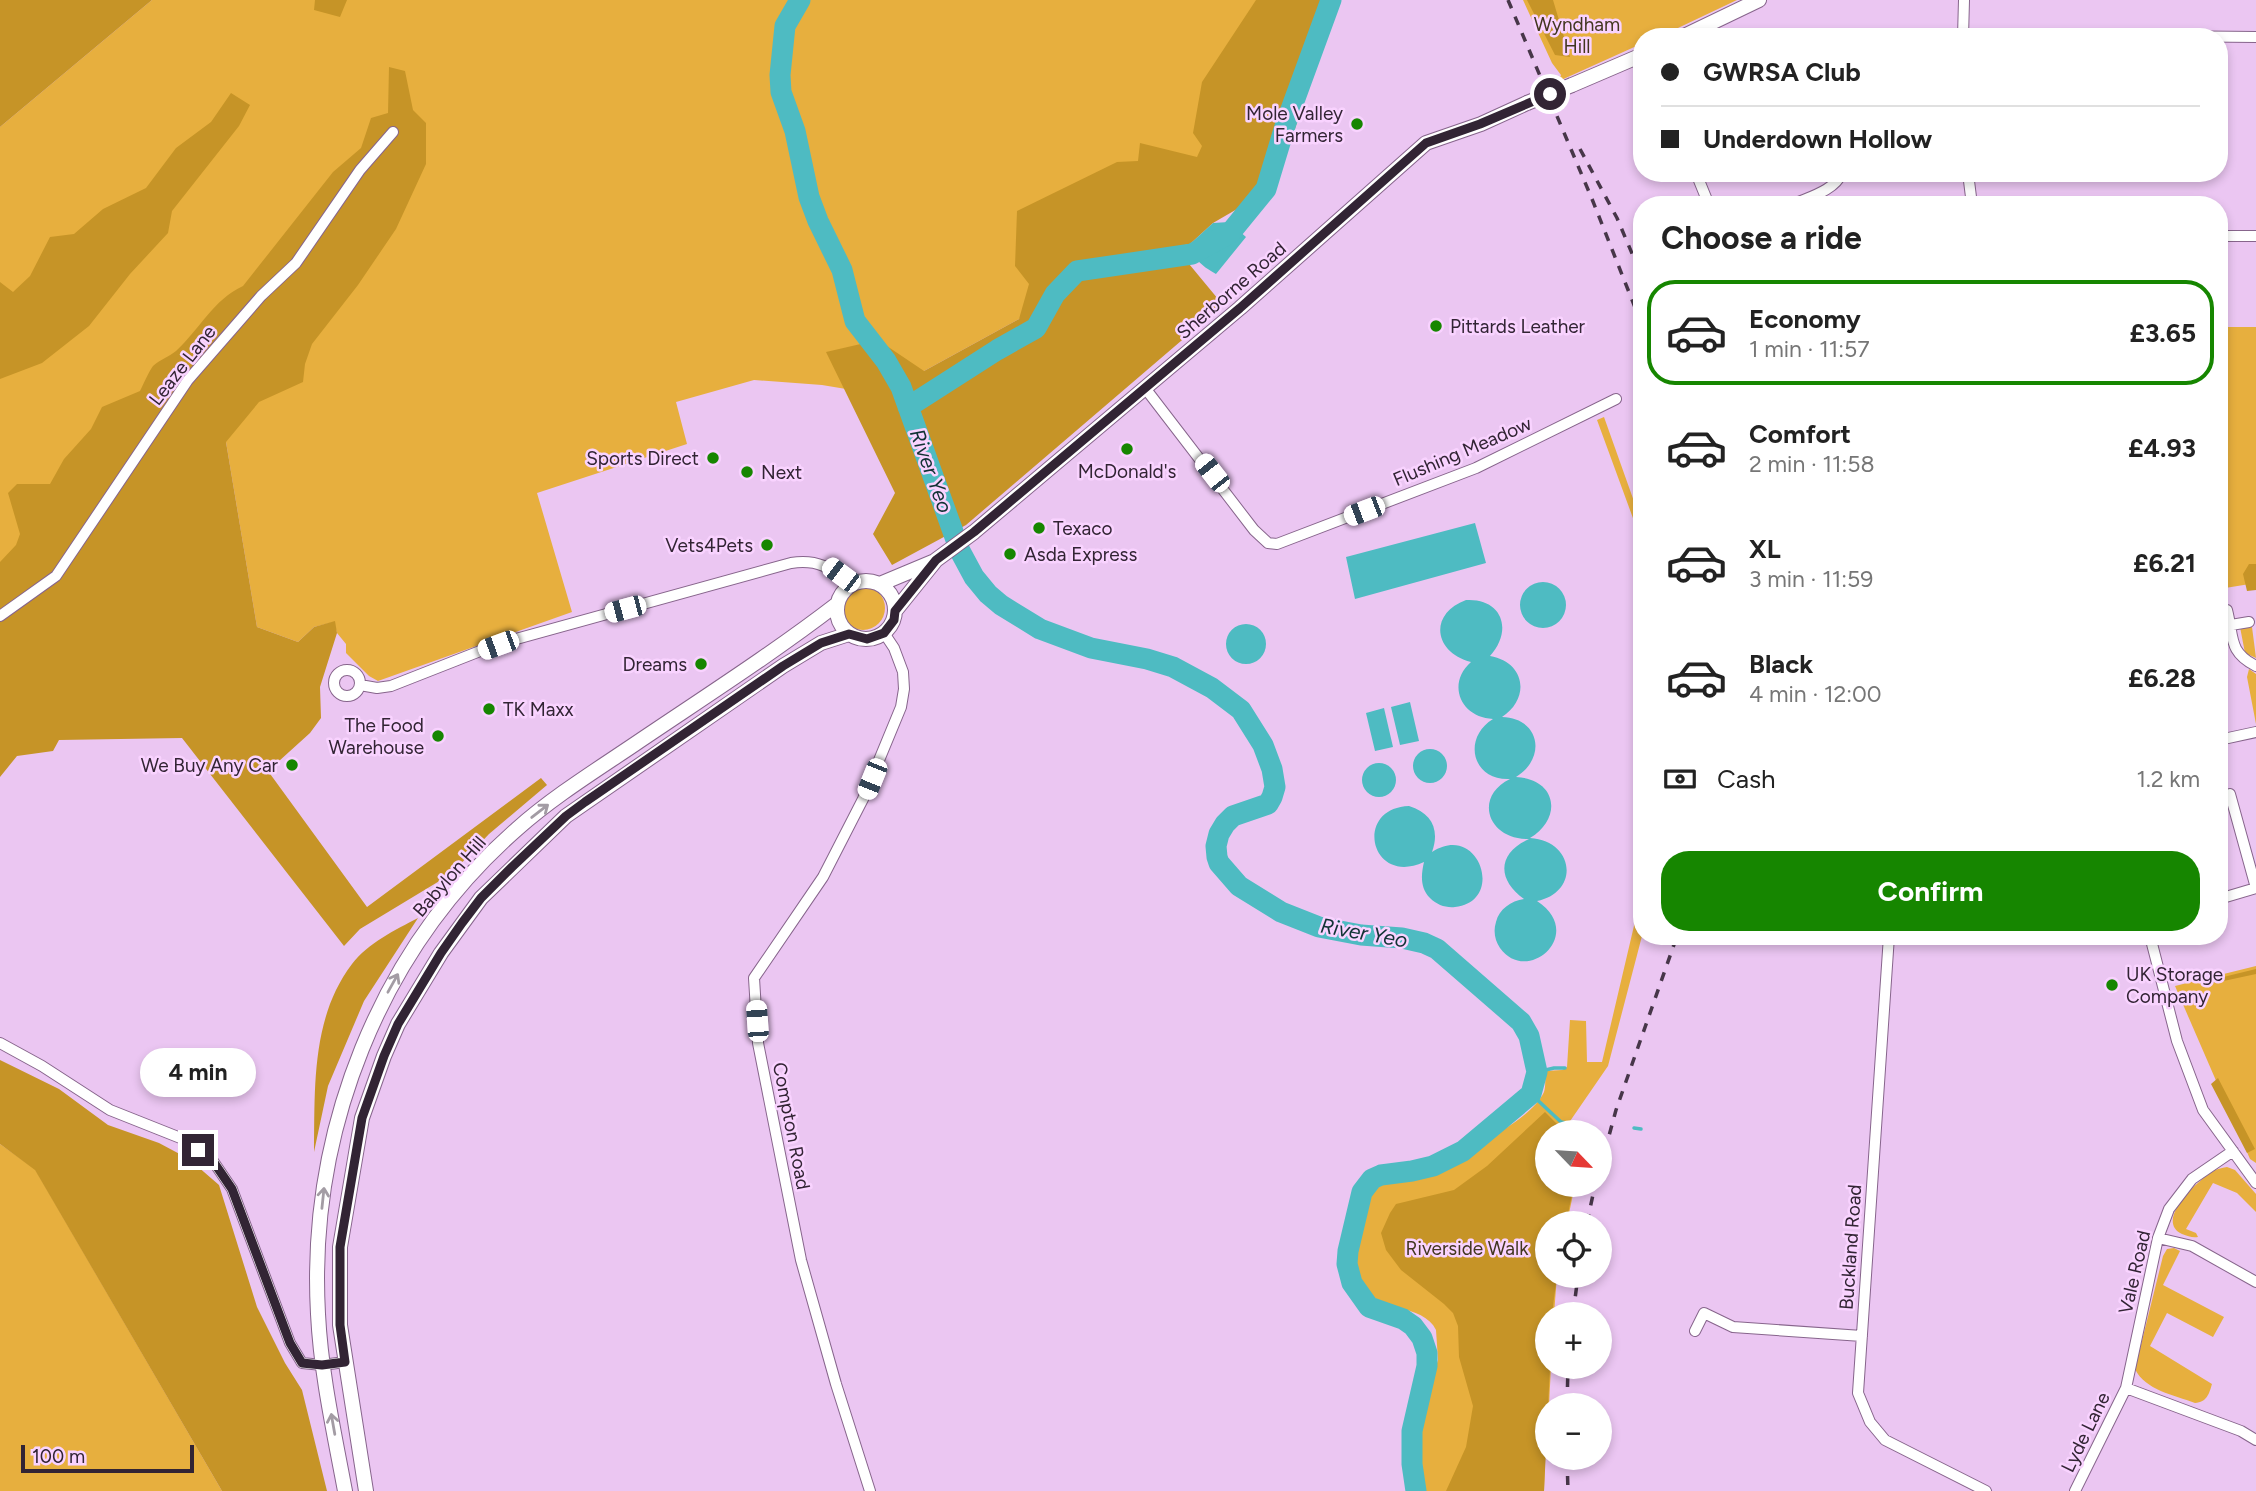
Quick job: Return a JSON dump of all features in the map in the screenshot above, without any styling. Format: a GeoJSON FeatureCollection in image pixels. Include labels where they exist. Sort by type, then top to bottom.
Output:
{"type":"FeatureCollection","features":[{"type":"Feature","properties":{"kind":"main road"},"geometry":{"type":"LineString","coordinates":[[1701,28],[1759,0]]}},
{"type":"Feature","properties":{"kind":"main road","name":"Sherborne Road"},"geometry":{"type":"LineString","coordinates":[[936,560],[974,532],[1298,258],[1426,143],[1480,124],[1633,59]]}},
{"type":"Feature","properties":{"kind":"main road"},"geometry":{"type":"LineString","coordinates":[[880,584],[936,560]]}},
{"type":"Feature","properties":{"kind":"main road"},"geometry":{"type":"LineString","coordinates":[[895,611],[936,560]]}},
{"type":"Feature","properties":{"kind":"main road"},"geometry":{"type":"LineString","coordinates":[[864,580],[880,584],[892,595],[894,620],[884,633],[867,639],[849,634],[839,621],[837,604],[839,597],[849,586],[864,580]]}},
{"type":"Feature","properties":{"kind":"main road","name":"Babylon Hill"},"geometry":{"type":"LineString","coordinates":[[345,1491],[322,1365],[317,1313],[317,1263],[323,1191],[333,1138],[346,1086],[378,1010],[439,912],[464,881],[517,829],[558,797],[788,641],[837,604]]}},
{"type":"Feature","properties":{"kind":"main road","name":"Babylon Hill"},"geometry":{"type":"LineString","coordinates":[[366,1491],[340,1325],[340,1247],[362,1118],[398,1024],[441,953],[481,898],[566,816],[783,666],[821,643],[849,634]]}},
{"type":"Feature","properties":{"kind":"main road"},"geometry":{"type":"LineString","coordinates":[[618,756],[629,773]]}},
{"type":"Feature","properties":{"kind":"street"},"geometry":{"type":"LineString","coordinates":[[1963,28],[1964,0]]}},
{"type":"Feature","properties":{"kind":"street"},"geometry":{"type":"LineString","coordinates":[[2228,37],[2256,37]]}},
{"type":"Feature","properties":{"kind":"street","name":"Leaze Lane"},"geometry":{"type":"LineString","coordinates":[[0,616],[56,576],[188,380],[261,296],[296,263],[360,170],[393,132]]}},
{"type":"Feature","properties":{"kind":"street"},"geometry":{"type":"LineString","coordinates":[[1812,196],[1838,182]]}},
{"type":"Feature","properties":{"kind":"street"},"geometry":{"type":"LineString","coordinates":[[2228,236],[2256,236]]}},
{"type":"Feature","properties":{"kind":"street","name":"Flushing Meadow"},"geometry":{"type":"LineString","coordinates":[[1145,388],[1254,530],[1268,543],[1277,544],[1476,468],[1616,400]]}},
{"type":"Feature","properties":{"kind":"street"},"geometry":{"type":"LineString","coordinates":[[360,685],[377,688],[391,686],[498,645],[792,562],[804,561],[828,566],[849,586]]}},
{"type":"Feature","properties":{"kind":"street"},"geometry":{"type":"LineString","coordinates":[[2228,614],[2236,653],[2256,666]]}},
{"type":"Feature","properties":{"kind":"street"},"geometry":{"type":"LineString","coordinates":[[2231,625],[2249,622]]}},
{"type":"Feature","properties":{"kind":"street","name":"Compton Road"},"geometry":{"type":"LineString","coordinates":[[870,1491],[801,1260],[758,1043],[754,978],[822,877],[863,799],[901,707],[903,672],[894,648],[884,633]]}},
{"type":"Feature","properties":{"kind":"street"},"geometry":{"type":"LineString","coordinates":[[2228,738],[2256,732]]}},
{"type":"Feature","properties":{"kind":"street"},"geometry":{"type":"LineString","coordinates":[[2228,896],[2256,888],[2230,794]]}},
{"type":"Feature","properties":{"kind":"street","name":"Buckland Road"},"geometry":{"type":"LineString","coordinates":[[1888,945],[1858,1393],[1870,1422],[1885,1440],[1986,1491]]}},
{"type":"Feature","properties":{"kind":"street"},"geometry":{"type":"LineString","coordinates":[[2152,945],[2177,1041],[2203,1110],[2256,1183]]}},
{"type":"Feature","properties":{"kind":"street"},"geometry":{"type":"LineString","coordinates":[[0,1042],[110,1111],[183,1139],[213,1161],[232,1189],[290,1343],[302,1363],[322,1365],[345,1362]]}},
{"type":"Feature","properties":{"kind":"street","name":"Vale Road"},"geometry":{"type":"LineString","coordinates":[[2126,1388],[2158,1238],[2169,1209],[2192,1179],[2233,1151]]}},
{"type":"Feature","properties":{"kind":"street"},"geometry":{"type":"LineString","coordinates":[[2158,1238],[2192,1246],[2256,1282]]}},
{"type":"Feature","properties":{"kind":"street"},"geometry":{"type":"LineString","coordinates":[[1695,1331],[1704,1313],[1733,1327],[1862,1336]]}},
{"type":"Feature","properties":{"kind":"street"},"geometry":{"type":"LineString","coordinates":[[2126,1388],[2241,1431],[2256,1440]]}},
{"type":"Feature","properties":{"kind":"street","name":"Lyde Lane"},"geometry":{"type":"LineString","coordinates":[[2075,1491],[2126,1388]]}},
{"type":"Feature","properties":{"kind":"green space"},"geometry":{"type":"Polygon","coordinates":[[[0,0],[152,0],[0,127],[0,0]]]}},
{"type":"Feature","properties":{"kind":"green space"},"geometry":{"type":"Polygon","coordinates":[[[152,0],[1309,0],[1243,190],[1056,267],[1019,319],[924,371],[894,397],[822,385],[754,380],[676,402],[687,444],[537,493],[572,612],[378,681],[369,676],[346,653],[346,644],[337,633],[334,622],[314,627],[298,642],[257,627],[226,442],[0,570],[0,127],[152,0]]]}},
{"type":"Feature","properties":{"kind":"green space"},"geometry":{"type":"Polygon","coordinates":[[[315,0],[347,0],[340,17],[314,10],[315,0]]]}},
{"type":"Feature","properties":{"kind":"green space"},"geometry":{"type":"Polygon","coordinates":[[[1256,0],[1339,0],[1275,187],[1213,223],[1190,244],[1175,247],[1223,305],[966,525],[892,565],[873,534],[895,493],[826,352],[878,340],[924,371],[1019,319],[1029,284],[1015,266],[1017,211],[1117,162],[1138,161],[1140,143],[1197,157],[1202,146],[1193,133],[1202,82],[1256,0]]]}},
{"type":"Feature","properties":{"kind":"green space","name":"Wyndham Hill"},"geometry":{"type":"Polygon","coordinates":[[[1523,0],[1737,0],[1678,28],[1633,28],[1633,48],[1559,81],[1561,75],[1552,63],[1523,0]]]}},
{"type":"Feature","properties":{"kind":"green space"},"geometry":{"type":"Polygon","coordinates":[[[1527,0],[1553,0],[1570,57],[1555,55],[1527,0]]]}},
{"type":"Feature","properties":{"kind":"green space"},"geometry":{"type":"Polygon","coordinates":[[[389,67],[405,71],[413,110],[426,123],[426,164],[396,229],[358,285],[312,344],[305,364],[303,382],[259,402],[226,442],[257,627],[298,642],[314,627],[335,621],[337,633],[320,687],[321,718],[310,733],[268,771],[367,907],[541,778],[547,785],[489,834],[451,874],[360,929],[344,946],[182,738],[59,740],[53,751],[17,756],[0,777],[0,562],[16,545],[20,534],[8,493],[17,484],[50,484],[64,459],[91,429],[102,407],[140,391],[153,366],[176,351],[215,307],[243,286],[333,172],[361,148],[371,118],[388,113],[389,67]]]}},
{"type":"Feature","properties":{"kind":"green space"},"geometry":{"type":"Polygon","coordinates":[[[231,93],[250,105],[239,126],[172,211],[168,233],[130,274],[89,326],[42,363],[0,379],[0,282],[13,292],[30,276],[50,237],[74,234],[103,209],[146,188],[176,148],[211,122],[231,93]]]}},
{"type":"Feature","properties":{"kind":"green space"},"geometry":{"type":"Polygon","coordinates":[[[2228,327],[2256,327],[2256,583],[2228,588],[2228,327]]]}},
{"type":"Feature","properties":{"kind":"green space"},"geometry":{"type":"Polygon","coordinates":[[[1604,417],[1633,499],[1633,518],[1597,420],[1604,417]]]}},
{"type":"Feature","properties":{"kind":"green space"},"geometry":{"type":"Polygon","coordinates":[[[2249,564],[2256,564],[2256,590],[2247,591],[2243,574],[2249,564]]]}},
{"type":"Feature","properties":{"kind":"green space"},"geometry":{"type":"Polygon","coordinates":[[[863,586],[878,593],[885,608],[878,623],[863,630],[848,623],[841,608],[848,593],[863,586]]]}},
{"type":"Feature","properties":{"kind":"green space"},"geometry":{"type":"Polygon","coordinates":[[[2240,627],[2252,627],[2256,658],[2245,653],[2240,627]]]}},
{"type":"Feature","properties":{"kind":"green space"},"geometry":{"type":"Polygon","coordinates":[[[2249,669],[2256,674],[2256,724],[2247,677],[2249,669]]]}},
{"type":"Feature","properties":{"kind":"green space"},"geometry":{"type":"Polygon","coordinates":[[[418,918],[364,1001],[328,1086],[314,1152],[318,1054],[329,1007],[339,985],[358,956],[382,938],[418,918]]]}},
{"type":"Feature","properties":{"kind":"green space","name":"Riverside Walk"},"geometry":{"type":"Polygon","coordinates":[[[1633,930],[1633,945],[1640,945],[1608,1066],[1571,1120],[1535,1120],[1535,1197],[1572,1197],[1570,1211],[1535,1211],[1535,1288],[1556,1288],[1555,1302],[1535,1302],[1535,1379],[1550,1379],[1550,1393],[1535,1393],[1535,1470],[1545,1470],[1544,1491],[1425,1491],[1419,1437],[1423,1406],[1438,1360],[1436,1330],[1430,1321],[1421,1315],[1376,1299],[1367,1293],[1361,1284],[1357,1273],[1355,1244],[1359,1212],[1364,1198],[1380,1179],[1435,1171],[1457,1164],[1524,1116],[1544,1092],[1545,1071],[1567,1067],[1570,1020],[1586,1021],[1587,1062],[1602,1062],[1633,930]]]}},
{"type":"Feature","properties":{"kind":"green space"},"geometry":{"type":"Polygon","coordinates":[[[2256,966],[2256,1163],[2250,1159],[2175,986],[2256,966]]]}},
{"type":"Feature","properties":{"kind":"green space"},"geometry":{"type":"Polygon","coordinates":[[[2256,969],[2256,974],[2205,985],[2207,981],[2256,969]]]}},
{"type":"Feature","properties":{"kind":"green space"},"geometry":{"type":"Polygon","coordinates":[[[0,1060],[59,1089],[108,1125],[159,1143],[189,1159],[219,1185],[257,1307],[302,1390],[327,1491],[222,1491],[35,1170],[0,1144],[0,1060]]]}},
{"type":"Feature","properties":{"kind":"green space"},"geometry":{"type":"Polygon","coordinates":[[[2218,1078],[2255,1149],[2247,1153],[2211,1084],[2218,1078]]]}},
{"type":"Feature","properties":{"kind":"green space"},"geometry":{"type":"Polygon","coordinates":[[[1545,1112],[1553,1120],[1536,1120],[1545,1112]]]}},
{"type":"Feature","properties":{"kind":"green space"},"geometry":{"type":"Polygon","coordinates":[[[1535,1121],[1535,1197],[1571,1197],[1569,1211],[1535,1211],[1535,1288],[1555,1288],[1554,1302],[1535,1302],[1535,1379],[1549,1379],[1549,1393],[1535,1393],[1535,1470],[1545,1470],[1544,1491],[1446,1491],[1466,1447],[1473,1406],[1459,1357],[1458,1326],[1453,1313],[1444,1304],[1401,1270],[1386,1250],[1381,1233],[1396,1204],[1454,1190],[1487,1166],[1535,1121]]]}},
{"type":"Feature","properties":{"kind":"green space"},"geometry":{"type":"Polygon","coordinates":[[[0,1144],[35,1169],[222,1491],[0,1491],[0,1144]]]}},
{"type":"Feature","properties":{"kind":"green space"},"geometry":{"type":"Polygon","coordinates":[[[2227,1167],[2235,1170],[2256,1194],[2256,1212],[2237,1193],[2213,1183],[2186,1229],[2196,1233],[2198,1237],[2182,1234],[2175,1228],[2173,1220],[2181,1201],[2205,1177],[2215,1170],[2227,1167]]]}},
{"type":"Feature","properties":{"kind":"green space"},"geometry":{"type":"Polygon","coordinates":[[[2167,1249],[2180,1251],[2163,1285],[2224,1317],[2213,1337],[2167,1313],[2150,1346],[2212,1384],[2205,1399],[2195,1403],[2153,1387],[2135,1369],[2163,1256],[2167,1249]]]}},
{"type":"Feature","properties":{"kind":"shaded area"},"geometry":{"type":"Polygon","coordinates":[[[1229,222],[1246,237],[1216,274],[1199,262],[1190,244],[1213,223],[1229,222]]]}},
{"type":"Feature","properties":{"kind":"shaded area"},"geometry":{"type":"Polygon","coordinates":[[[1475,523],[1486,563],[1355,599],[1346,557],[1475,523]]]}},
{"type":"Feature","properties":{"kind":"shaded area"},"geometry":{"type":"Polygon","coordinates":[[[1543,582],[1559,589],[1566,605],[1559,621],[1543,628],[1527,621],[1520,605],[1527,589],[1543,582]]]}},
{"type":"Feature","properties":{"kind":"shaded area"},"geometry":{"type":"Polygon","coordinates":[[[1466,600],[1489,604],[1500,618],[1501,636],[1490,656],[1511,665],[1520,682],[1517,700],[1502,717],[1525,724],[1535,740],[1532,760],[1516,777],[1530,779],[1540,785],[1551,801],[1548,820],[1541,830],[1530,838],[1545,841],[1556,848],[1567,867],[1566,878],[1560,888],[1551,896],[1537,901],[1551,914],[1556,928],[1554,940],[1547,951],[1537,959],[1524,961],[1511,958],[1500,948],[1496,939],[1498,917],[1510,904],[1524,899],[1509,884],[1504,867],[1506,859],[1518,845],[1529,839],[1504,833],[1490,816],[1492,796],[1510,779],[1497,778],[1480,766],[1476,757],[1477,737],[1483,727],[1493,719],[1473,713],[1465,706],[1459,680],[1471,662],[1449,650],[1440,633],[1446,614],[1466,600]]]}},
{"type":"Feature","properties":{"kind":"shaded area"},"geometry":{"type":"Polygon","coordinates":[[[1246,624],[1260,630],[1266,644],[1260,658],[1246,664],[1232,658],[1226,644],[1232,630],[1246,624]]]}},
{"type":"Feature","properties":{"kind":"shaded area"},"geometry":{"type":"Polygon","coordinates":[[[1410,702],[1419,741],[1400,745],[1391,707],[1410,702]]]}},
{"type":"Feature","properties":{"kind":"shaded area"},"geometry":{"type":"Polygon","coordinates":[[[1384,708],[1393,747],[1375,751],[1366,713],[1384,708]]]}},
{"type":"Feature","properties":{"kind":"shaded area"},"geometry":{"type":"Polygon","coordinates":[[[1430,749],[1442,754],[1447,766],[1442,778],[1430,783],[1418,778],[1413,766],[1418,754],[1430,749]]]}},
{"type":"Feature","properties":{"kind":"shaded area"},"geometry":{"type":"Polygon","coordinates":[[[1379,763],[1391,768],[1396,780],[1391,792],[1379,797],[1367,792],[1362,780],[1367,768],[1379,763]]]}},
{"type":"Feature","properties":{"kind":"shaded area"},"geometry":{"type":"Polygon","coordinates":[[[1409,806],[1423,813],[1432,823],[1435,837],[1432,852],[1449,845],[1463,847],[1473,854],[1483,879],[1480,892],[1471,902],[1455,907],[1439,904],[1430,898],[1423,886],[1424,862],[1406,867],[1391,864],[1381,856],[1375,844],[1375,831],[1380,819],[1391,810],[1409,806]]]}},
{"type":"Feature","properties":{"kind":"waterway","name":"River Yeo"},"geometry":{"type":"LineString","coordinates":[[800,0],[785,26],[780,75],[781,92],[795,131],[809,197],[842,270],[855,321],[886,361],[901,387],[960,551],[974,577],[1001,605],[1040,629],[1091,648],[1173,667],[1212,688],[1241,710],[1263,745],[1275,787],[1268,804],[1233,816],[1219,834],[1216,846],[1219,863],[1239,886],[1281,912],[1319,927],[1361,935],[1402,938],[1437,949],[1521,1022],[1529,1036],[1537,1072],[1531,1094],[1463,1151],[1433,1166],[1381,1175],[1372,1179],[1362,1192],[1348,1251],[1347,1264],[1352,1283],[1369,1307],[1403,1319],[1413,1326],[1422,1338],[1427,1353],[1427,1366],[1412,1431],[1412,1464],[1416,1491]]}},
{"type":"Feature","properties":{"kind":"waterway","name":"River Yeo"},"geometry":{"type":"LineString","coordinates":[[908,407],[1036,328],[1055,294],[1077,271],[1192,254],[1230,233],[1266,189],[1286,123],[1331,0]]}},
{"type":"Feature","properties":{"kind":"waterway"},"geometry":{"type":"LineString","coordinates":[[1537,1072],[1565,1068]]}},
{"type":"Feature","properties":{"kind":"waterway"},"geometry":{"type":"LineString","coordinates":[[1531,1094],[1559,1120]]}},
{"type":"Feature","properties":{"kind":"waterway"},"geometry":{"type":"LineString","coordinates":[[1634,1128],[1641,1129]]}},
{"type":"Feature","properties":{"kind":"railway"},"geometry":{"type":"LineString","coordinates":[[1508,0],[1633,302]]}},
{"type":"Feature","properties":{"kind":"railway"},"geometry":{"type":"LineString","coordinates":[[1580,149],[1617,218],[1633,256]]}},
{"type":"Feature","properties":{"kind":"railway"},"geometry":{"type":"LineString","coordinates":[[1612,1125],[1674,945]]}},
{"type":"Feature","properties":{"kind":"railway"},"geometry":{"type":"LineString","coordinates":[[1590,1211],[1592,1197]]}},
{"type":"Feature","properties":{"kind":"railway"},"geometry":{"type":"LineString","coordinates":[[1575,1302],[1576,1288]]}},
{"type":"Feature","properties":{"kind":"railway"},"geometry":{"type":"LineString","coordinates":[[1567,1393],[1568,1379]]}},
{"type":"Feature","properties":{"kind":"railway"},"geometry":{"type":"LineString","coordinates":[[1567,1470],[1568,1491]]}},
{"type":"Feature","properties":{"kind":"place","name":"Mole Valley Farmers"},"geometry":{"type":"Point","coordinates":[1357,124]}},
{"type":"Feature","properties":{"kind":"place","name":"Pittards Leather"},"geometry":{"type":"Point","coordinates":[1436,326]}},
{"type":"Feature","properties":{"kind":"place","name":"McDonald's"},"geometry":{"type":"Point","coordinates":[1127,449]}},
{"type":"Feature","properties":{"kind":"place","name":"Sports Direct"},"geometry":{"type":"Point","coordinates":[713,458]}},
{"type":"Feature","properties":{"kind":"place","name":"Next"},"geometry":{"type":"Point","coordinates":[747,472]}},
{"type":"Feature","properties":{"kind":"place","name":"Texaco"},"geometry":{"type":"Point","coordinates":[1039,528]}},
{"type":"Feature","properties":{"kind":"place","name":"Vets4Pets"},"geometry":{"type":"Point","coordinates":[767,545]}},
{"type":"Feature","properties":{"kind":"place","name":"Asda Express"},"geometry":{"type":"Point","coordinates":[1010,554]}},
{"type":"Feature","properties":{"kind":"place","name":"Dreams"},"geometry":{"type":"Point","coordinates":[701,664]}},
{"type":"Feature","properties":{"kind":"place","name":"TK Maxx"},"geometry":{"type":"Point","coordinates":[489,709]}},
{"type":"Feature","properties":{"kind":"place","name":"The Food Warehouse"},"geometry":{"type":"Point","coordinates":[438,736]}},
{"type":"Feature","properties":{"kind":"place","name":"We Buy Any Car"},"geometry":{"type":"Point","coordinates":[292,765]}},
{"type":"Feature","properties":{"kind":"place","name":"UK Storage Company"},"geometry":{"type":"Point","coordinates":[2112,985]}},
{"type":"Feature","properties":{"kind":"route"},"geometry":{"type":"LineString","coordinates":[[198,1150],[213,1161],[232,1189],[290,1343],[302,1363],[322,1365],[345,1362],[340,1325],[340,1247],[362,1118],[398,1024],[441,953],[481,898],[566,816],[783,666],[821,643],[835,638],[849,634],[867,639],[884,633],[894,620],[895,611],[936,560],[974,532],[1200,343],[1426,143],[1480,124],[1550,94]]}}]}
